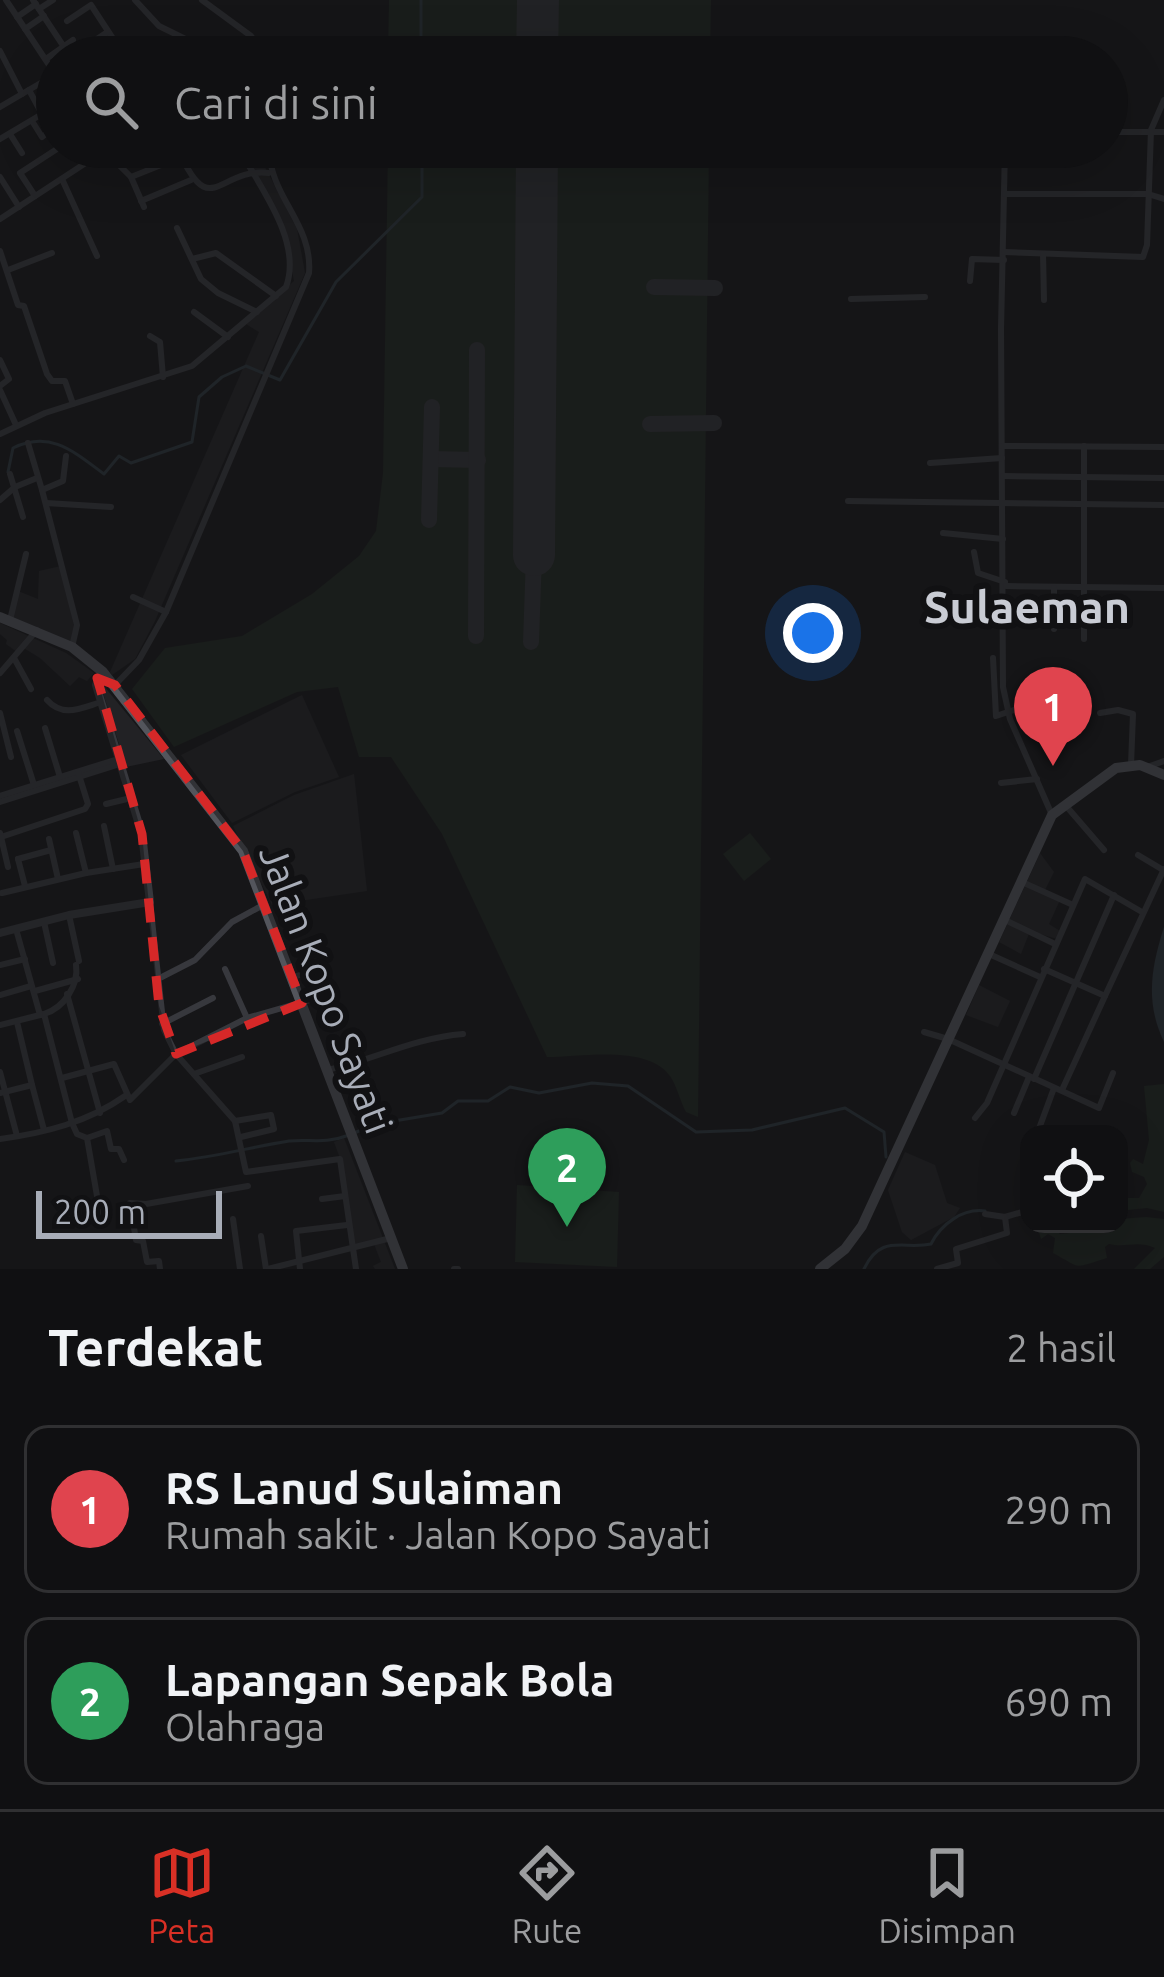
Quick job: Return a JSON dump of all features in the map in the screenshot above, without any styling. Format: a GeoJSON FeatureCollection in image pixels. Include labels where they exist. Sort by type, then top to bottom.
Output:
{"type":"FeatureCollection","features":[{"type":"Feature","properties":{"kind":"main road","name":"Jalan Kopo Sayati"},"geometry":{"type":"LineString","coordinates":[[5,618],[72,647],[103,672],[238,844],[403,1269]]}},
{"type":"Feature","properties":{"kind":"main road"},"geometry":{"type":"LineString","coordinates":[[820,1269],[862,1226],[945,1036],[1018,881],[1058,809],[1116,768],[1147,767],[1164,775]]}},
{"type":"Feature","properties":{"kind":"street"},"geometry":{"type":"LineString","coordinates":[[6,0],[36,45]]}},
{"type":"Feature","properties":{"kind":"street"},"geometry":{"type":"LineString","coordinates":[[17,16],[53,0]]}},
{"type":"Feature","properties":{"kind":"street"},"geometry":{"type":"LineString","coordinates":[[135,0],[153,22],[178,36]]}},
{"type":"Feature","properties":{"kind":"street"},"geometry":{"type":"LineString","coordinates":[[202,0],[251,36]]}},
{"type":"Feature","properties":{"kind":"street"},"geometry":{"type":"LineString","coordinates":[[67,21],[90,2],[108,36]]}},
{"type":"Feature","properties":{"kind":"street"},"geometry":{"type":"LineString","coordinates":[[25,29],[38,7]]}},
{"type":"Feature","properties":{"kind":"street"},"geometry":{"type":"LineString","coordinates":[[38,7],[57,36]]}},
{"type":"Feature","properties":{"kind":"street"},"geometry":{"type":"LineString","coordinates":[[102,36],[106,33]]}},
{"type":"Feature","properties":{"kind":"street"},"geometry":{"type":"LineString","coordinates":[[0,52],[36,105]]}},
{"type":"Feature","properties":{"kind":"street"},"geometry":{"type":"LineString","coordinates":[[0,107],[36,85]]}},
{"type":"Feature","properties":{"kind":"street"},"geometry":{"type":"LineString","coordinates":[[970,281],[973,259],[1043,254],[1143,256],[1151,130],[1164,100]]}},
{"type":"Feature","properties":{"kind":"street"},"geometry":{"type":"LineString","coordinates":[[0,139],[36,118]]}},
{"type":"Feature","properties":{"kind":"street"},"geometry":{"type":"LineString","coordinates":[[32,121],[36,127]]}},
{"type":"Feature","properties":{"kind":"street"},"geometry":{"type":"LineString","coordinates":[[1128,131],[1164,132]]}},
{"type":"Feature","properties":{"kind":"street"},"geometry":{"type":"LineString","coordinates":[[10,134],[22,153]]}},
{"type":"Feature","properties":{"kind":"street"},"geometry":{"type":"LineString","coordinates":[[19,207],[2,181],[36,163]]}},
{"type":"Feature","properties":{"kind":"street"},"geometry":{"type":"LineString","coordinates":[[0,219],[77,168]]}},
{"type":"Feature","properties":{"kind":"street"},"geometry":{"type":"LineString","coordinates":[[122,168],[142,204],[190,180]]}},
{"type":"Feature","properties":{"kind":"street"},"geometry":{"type":"LineString","coordinates":[[131,177],[155,168]]}},
{"type":"Feature","properties":{"kind":"street"},"geometry":{"type":"LineString","coordinates":[[186,168],[190,180],[215,189],[252,172],[270,174]]}},
{"type":"Feature","properties":{"kind":"street"},"geometry":{"type":"LineString","coordinates":[[0,434],[199,362],[276,296],[289,282],[286,245],[250,168]]}},
{"type":"Feature","properties":{"kind":"street"},"geometry":{"type":"LineString","coordinates":[[115,685],[139,660],[166,612],[310,267],[304,234],[270,168]]}},
{"type":"Feature","properties":{"kind":"street"},"geometry":{"type":"LineString","coordinates":[[1005,168],[1003,687],[1009,714],[1039,783],[1058,809],[1104,850]]}},
{"type":"Feature","properties":{"kind":"street"},"geometry":{"type":"LineString","coordinates":[[20,173],[35,196]]}},
{"type":"Feature","properties":{"kind":"street"},"geometry":{"type":"LineString","coordinates":[[62,179],[98,256]]}},
{"type":"Feature","properties":{"kind":"street"},"geometry":{"type":"LineString","coordinates":[[1005,194],[1148,194],[1164,199]]}},
{"type":"Feature","properties":{"kind":"street"},"geometry":{"type":"LineString","coordinates":[[177,228],[201,279],[257,312]]}},
{"type":"Feature","properties":{"kind":"street"},"geometry":{"type":"LineString","coordinates":[[0,250],[47,374],[52,381],[65,381],[73,404]]}},
{"type":"Feature","properties":{"kind":"street"},"geometry":{"type":"LineString","coordinates":[[8,270],[52,253]]}},
{"type":"Feature","properties":{"kind":"street"},"geometry":{"type":"LineString","coordinates":[[192,259],[216,254],[276,296]]}},
{"type":"Feature","properties":{"kind":"street"},"geometry":{"type":"LineString","coordinates":[[1043,254],[1044,300]]}},
{"type":"Feature","properties":{"kind":"street"},"geometry":{"type":"LineString","coordinates":[[0,295],[11,292]]}},
{"type":"Feature","properties":{"kind":"street"},"geometry":{"type":"LineString","coordinates":[[850,299],[925,297]]}},
{"type":"Feature","properties":{"kind":"street"},"geometry":{"type":"LineString","coordinates":[[194,312],[228,337]]}},
{"type":"Feature","properties":{"kind":"street"},"geometry":{"type":"LineString","coordinates":[[150,335],[160,342],[163,377]]}},
{"type":"Feature","properties":{"kind":"street"},"geometry":{"type":"LineString","coordinates":[[0,359],[9,377],[0,388],[16,425]]}},
{"type":"Feature","properties":{"kind":"street"},"geometry":{"type":"LineString","coordinates":[[28,442],[77,625],[72,647]]}},
{"type":"Feature","properties":{"kind":"street"},"geometry":{"type":"LineString","coordinates":[[1002,446],[1164,447]]}},
{"type":"Feature","properties":{"kind":"street"},"geometry":{"type":"LineString","coordinates":[[1084,446],[1084,639]]}},
{"type":"Feature","properties":{"kind":"street"},"geometry":{"type":"LineString","coordinates":[[42,490],[62,483],[66,456]]}},
{"type":"Feature","properties":{"kind":"street"},"geometry":{"type":"LineString","coordinates":[[931,463],[1002,458]]}},
{"type":"Feature","properties":{"kind":"street"},"geometry":{"type":"LineString","coordinates":[[10,474],[23,517]]}},
{"type":"Feature","properties":{"kind":"street"},"geometry":{"type":"LineString","coordinates":[[1003,476],[1164,478]]}},
{"type":"Feature","properties":{"kind":"street"},"geometry":{"type":"LineString","coordinates":[[0,498],[38,478]]}},
{"type":"Feature","properties":{"kind":"street"},"geometry":{"type":"LineString","coordinates":[[848,501],[1164,505]]}},
{"type":"Feature","properties":{"kind":"street"},"geometry":{"type":"LineString","coordinates":[[46,503],[111,507]]}},
{"type":"Feature","properties":{"kind":"street"},"geometry":{"type":"LineString","coordinates":[[943,533],[1003,539]]}},
{"type":"Feature","properties":{"kind":"street"},"geometry":{"type":"LineString","coordinates":[[974,552],[978,573],[1005,584],[1164,588]]}},
{"type":"Feature","properties":{"kind":"street"},"geometry":{"type":"LineString","coordinates":[[5,618],[26,554]]}},
{"type":"Feature","properties":{"kind":"street"},"geometry":{"type":"LineString","coordinates":[[1054,588],[1054,629]]}},
{"type":"Feature","properties":{"kind":"street"},"geometry":{"type":"LineString","coordinates":[[133,596],[166,612]]}},
{"type":"Feature","properties":{"kind":"street"},"geometry":{"type":"LineString","coordinates":[[980,612],[1004,615],[1030,610]]}},
{"type":"Feature","properties":{"kind":"street"},"geometry":{"type":"LineString","coordinates":[[0,673],[37,630]]}},
{"type":"Feature","properties":{"kind":"street"},"geometry":{"type":"LineString","coordinates":[[14,658],[31,689]]}},
{"type":"Feature","properties":{"kind":"street"},"geometry":{"type":"LineString","coordinates":[[993,658],[997,716],[1023,707]]}},
{"type":"Feature","properties":{"kind":"street"},"geometry":{"type":"LineString","coordinates":[[103,672],[95,681],[142,834],[162,1024],[176,1054],[235,1121],[248,1172],[340,1159],[356,1269]]}},
{"type":"Feature","properties":{"kind":"street"},"geometry":{"type":"LineString","coordinates":[[47,700],[66,711],[101,702]]}},
{"type":"Feature","properties":{"kind":"street"},"geometry":{"type":"LineString","coordinates":[[0,713],[11,758]]}},
{"type":"Feature","properties":{"kind":"street"},"geometry":{"type":"LineString","coordinates":[[1100,713],[1133,714],[1131,765]]}},
{"type":"Feature","properties":{"kind":"street"},"geometry":{"type":"LineString","coordinates":[[45,728],[60,777]]}},
{"type":"Feature","properties":{"kind":"street"},"geometry":{"type":"LineString","coordinates":[[17,731],[35,788]]}},
{"type":"Feature","properties":{"kind":"street"},"geometry":{"type":"LineString","coordinates":[[1147,767],[1164,761]]}},
{"type":"Feature","properties":{"kind":"street"},"geometry":{"type":"LineString","coordinates":[[0,799],[119,762]]}},
{"type":"Feature","properties":{"kind":"street"},"geometry":{"type":"LineString","coordinates":[[35,788],[79,774]]}},
{"type":"Feature","properties":{"kind":"street"},"geometry":{"type":"LineString","coordinates":[[25,886],[1,835],[86,809],[79,774]]}},
{"type":"Feature","properties":{"kind":"street"},"geometry":{"type":"LineString","coordinates":[[1001,783],[1039,783]]}},
{"type":"Feature","properties":{"kind":"street"},"geometry":{"type":"LineString","coordinates":[[106,804],[131,798]]}},
{"type":"Feature","properties":{"kind":"street"},"geometry":{"type":"LineString","coordinates":[[104,826],[113,868]]}},
{"type":"Feature","properties":{"kind":"street"},"geometry":{"type":"LineString","coordinates":[[76,833],[86,873]]}},
{"type":"Feature","properties":{"kind":"street"},"geometry":{"type":"LineString","coordinates":[[49,839],[58,879]]}},
{"type":"Feature","properties":{"kind":"street"},"geometry":{"type":"LineString","coordinates":[[13,862],[51,850]]}},
{"type":"Feature","properties":{"kind":"street"},"geometry":{"type":"LineString","coordinates":[[1041,1125],[1163,870],[1138,855]]}},
{"type":"Feature","properties":{"kind":"street"},"geometry":{"type":"LineString","coordinates":[[2,893],[144,864]]}},
{"type":"Feature","properties":{"kind":"street"},"geometry":{"type":"LineString","coordinates":[[975,1118],[1004,1066],[1086,878],[1142,912]]}},
{"type":"Feature","properties":{"kind":"street"},"geometry":{"type":"LineString","coordinates":[[1018,881],[1073,905]]}},
{"type":"Feature","properties":{"kind":"street"},"geometry":{"type":"LineString","coordinates":[[1014,1113],[1114,895]]}},
{"type":"Feature","properties":{"kind":"street"},"geometry":{"type":"LineString","coordinates":[[0,933],[69,915],[150,902]]}},
{"type":"Feature","properties":{"kind":"street"},"geometry":{"type":"LineString","coordinates":[[156,980],[195,960],[228,926],[265,904]]}},
{"type":"Feature","properties":{"kind":"street"},"geometry":{"type":"LineString","coordinates":[[56,1010],[78,979],[69,915]]}},
{"type":"Feature","properties":{"kind":"street"},"geometry":{"type":"LineString","coordinates":[[1001,919],[1055,944]]}},
{"type":"Feature","properties":{"kind":"street"},"geometry":{"type":"LineString","coordinates":[[44,922],[52,963]]}},
{"type":"Feature","properties":{"kind":"street"},"geometry":{"type":"LineString","coordinates":[[16,929],[77,1134],[87,1138],[107,1131],[111,1149],[119,1149],[124,1160]]}},
{"type":"Feature","properties":{"kind":"street"},"geometry":{"type":"LineString","coordinates":[[986,952],[1105,996]]}},
{"type":"Feature","properties":{"kind":"street"},"geometry":{"type":"LineString","coordinates":[[0,965],[25,958]]}},
{"type":"Feature","properties":{"kind":"street"},"geometry":{"type":"LineString","coordinates":[[293,977],[323,968]]}},
{"type":"Feature","properties":{"kind":"street"},"geometry":{"type":"LineString","coordinates":[[225,970],[247,1018]]}},
{"type":"Feature","properties":{"kind":"street"},"geometry":{"type":"LineString","coordinates":[[0,995],[78,979]]}},
{"type":"Feature","properties":{"kind":"street"},"geometry":{"type":"LineString","coordinates":[[67,994],[100,1113]]}},
{"type":"Feature","properties":{"kind":"street"},"geometry":{"type":"LineString","coordinates":[[0,1138],[44,1131],[100,1113],[126,1098],[176,1054],[247,1018],[331,994]]}},
{"type":"Feature","properties":{"kind":"street"},"geometry":{"type":"LineString","coordinates":[[162,1024],[213,998]]}},
{"type":"Feature","properties":{"kind":"street"},"geometry":{"type":"LineString","coordinates":[[0,1025],[71,1007]]}},
{"type":"Feature","properties":{"kind":"street"},"geometry":{"type":"LineString","coordinates":[[17,1022],[44,1131]]}},
{"type":"Feature","properties":{"kind":"street"},"geometry":{"type":"LineString","coordinates":[[924,1032],[945,1036],[1100,1108],[1113,1073]]}},
{"type":"Feature","properties":{"kind":"street"},"geometry":{"type":"LineString","coordinates":[[327,1070],[408,1043],[463,1034]]}},
{"type":"Feature","properties":{"kind":"street"},"geometry":{"type":"LineString","coordinates":[[194,1074],[242,1057]]}},
{"type":"Feature","properties":{"kind":"street"},"geometry":{"type":"LineString","coordinates":[[62,1078],[115,1064],[126,1098]]}},
{"type":"Feature","properties":{"kind":"street"},"geometry":{"type":"LineString","coordinates":[[0,1072],[17,1136]]}},
{"type":"Feature","properties":{"kind":"street"},"geometry":{"type":"LineString","coordinates":[[3,1093],[32,1084]]}},
{"type":"Feature","properties":{"kind":"street"},"geometry":{"type":"LineString","coordinates":[[235,1121],[272,1115],[273,1130],[241,1137]]}},
{"type":"Feature","properties":{"kind":"street"},"geometry":{"type":"LineString","coordinates":[[87,1138],[102,1225]]}},
{"type":"Feature","properties":{"kind":"street"},"geometry":{"type":"LineString","coordinates":[[160,1269],[159,1261],[147,1262],[144,1243],[136,1240],[130,1203],[248,1186]]}},
{"type":"Feature","properties":{"kind":"street"},"geometry":{"type":"LineString","coordinates":[[322,1199],[345,1196]]}},
{"type":"Feature","properties":{"kind":"street"},"geometry":{"type":"LineString","coordinates":[[985,1214],[1020,1212]]}},
{"type":"Feature","properties":{"kind":"street"},"geometry":{"type":"LineString","coordinates":[[937,1269],[958,1263],[956,1249],[1007,1233],[1005,1216]]}},
{"type":"Feature","properties":{"kind":"street"},"geometry":{"type":"LineString","coordinates":[[233,1219],[239,1269]]}},
{"type":"Feature","properties":{"kind":"street"},"geometry":{"type":"LineString","coordinates":[[300,1266],[296,1232],[347,1225]]}},
{"type":"Feature","properties":{"kind":"street"},"geometry":{"type":"LineString","coordinates":[[261,1236],[267,1269],[300,1266],[391,1238]]}},
{"type":"Feature","properties":{"kind":"highlighted area"},"geometry":{"type":"Polygon","coordinates":[[[97,678],[115,685],[243,851],[302,1003],[176,1054],[159,1006],[142,834],[97,678]]]}},
{"type":"Feature","properties":{"kind":"shaded area"},"geometry":{"type":"Polygon","coordinates":[[[389,0],[711,0],[710,36],[388,36],[389,0]]]}},
{"type":"Feature","properties":{"kind":"shaded area"},"geometry":{"type":"Polygon","coordinates":[[[253,168],[266,168],[297,229],[305,273],[155,621],[135,659],[112,675],[259,332],[246,324],[294,281],[284,230],[253,168]]]}},
{"type":"Feature","properties":{"kind":"shaded area"},"geometry":{"type":"Polygon","coordinates":[[[388,168],[709,168],[698,1117],[686,1112],[670,1076],[646,1060],[613,1055],[547,1057],[442,834],[391,757],[359,757],[338,687],[297,692],[174,747],[132,689],[165,648],[242,636],[312,594],[359,556],[376,531],[383,473],[388,168]]]}},
{"type":"Feature","properties":{"kind":"shaded area"},"geometry":{"type":"Polygon","coordinates":[[[61,566],[76,635],[73,644],[12,618],[18,591],[38,599],[39,571],[61,566]]]}},
{"type":"Feature","properties":{"kind":"shaded area"},"geometry":{"type":"Polygon","coordinates":[[[0,623],[66,653],[94,673],[87,681],[79,677],[70,686],[40,658],[6,644],[0,623]]]}},
{"type":"Feature","properties":{"kind":"shaded area"},"geometry":{"type":"Polygon","coordinates":[[[99,680],[164,759],[126,767],[99,680]]]}},
{"type":"Feature","properties":{"kind":"shaded area"},"geometry":{"type":"Polygon","coordinates":[[[302,695],[339,777],[232,823],[181,755],[302,695]]]}},
{"type":"Feature","properties":{"kind":"shaded area"},"geometry":{"type":"Polygon","coordinates":[[[354,774],[367,891],[272,905],[233,826],[294,795],[354,774]]]}},
{"type":"Feature","properties":{"kind":"shaded area"},"geometry":{"type":"Polygon","coordinates":[[[750,833],[771,859],[744,881],[723,854],[750,833]]]}},
{"type":"Feature","properties":{"kind":"shaded area"},"geometry":{"type":"Polygon","coordinates":[[[1040,853],[1054,872],[1044,892],[1060,900],[1049,924],[1060,931],[1057,939],[1030,931],[1021,954],[999,942],[1040,853]]]}},
{"type":"Feature","properties":{"kind":"shaded area"},"geometry":{"type":"Polygon","coordinates":[[[1164,927],[1164,1042],[1154,1013],[1152,985],[1164,927]]]}},
{"type":"Feature","properties":{"kind":"shaded area"},"geometry":{"type":"Polygon","coordinates":[[[979,985],[1010,1001],[998,1027],[966,1015],[979,985]]]}},
{"type":"Feature","properties":{"kind":"shaded area"},"geometry":{"type":"Polygon","coordinates":[[[1164,1084],[1164,1212],[1128,1210],[1128,1198],[1139,1198],[1147,1184],[1132,1172],[1130,1163],[1133,1159],[1143,1164],[1149,1140],[1144,1086],[1164,1084]]]}},
{"type":"Feature","properties":{"kind":"shaded area"},"geometry":{"type":"Polygon","coordinates":[[[344,1138],[395,1269],[375,1269],[381,1262],[374,1244],[352,1249],[344,1169],[334,1142],[344,1138]]]}},
{"type":"Feature","properties":{"kind":"shaded area"},"geometry":{"type":"Polygon","coordinates":[[[905,1152],[935,1165],[947,1203],[960,1208],[954,1217],[911,1240],[902,1232],[888,1190],[905,1152]]]}},
{"type":"Feature","properties":{"kind":"shaded area"},"geometry":{"type":"Polygon","coordinates":[[[517,1185],[619,1192],[617,1267],[515,1262],[517,1185]]]}},
{"type":"Feature","properties":{"kind":"shaded area"},"geometry":{"type":"Polygon","coordinates":[[[1128,1218],[1164,1219],[1164,1257],[1150,1269],[1134,1269],[1155,1248],[1109,1244],[1107,1258],[1074,1265],[1053,1253],[1055,1238],[1048,1234],[1041,1239],[1039,1233],[1128,1233],[1128,1218]]]}},
{"type":"Feature","properties":{"kind":"waterway"},"geometry":{"type":"LineString","coordinates":[[421,0],[421,36]]}},
{"type":"Feature","properties":{"kind":"waterway"},"geometry":{"type":"LineString","coordinates":[[8,472],[13,448],[38,441],[61,446],[104,474],[119,456],[131,463],[192,442],[199,397],[222,377],[246,366],[280,380],[336,282],[422,197],[422,168]]}},
{"type":"Feature","properties":{"kind":"waterway"},"geometry":{"type":"LineString","coordinates":[[354,1133],[376,1124],[442,1113],[458,1101],[488,1101],[510,1087],[539,1093],[592,1083],[628,1086],[696,1132],[752,1130],[845,1108],[884,1132],[886,1157]]}},
{"type":"Feature","properties":{"kind":"waterway"},"geometry":{"type":"LineString","coordinates":[[176,1161],[346,1136]]}},
{"type":"Feature","properties":{"kind":"waterway"},"geometry":{"type":"LineString","coordinates":[[864,1269],[885,1247],[931,1244],[954,1219],[985,1211]]}},
{"type":"Feature","properties":{"kind":"taxiway"},"geometry":{"type":"LineString","coordinates":[[654,287],[715,288]]}},
{"type":"Feature","properties":{"kind":"taxiway"},"geometry":{"type":"LineString","coordinates":[[476,636],[477,350]]}},
{"type":"Feature","properties":{"kind":"taxiway"},"geometry":{"type":"LineString","coordinates":[[429,520],[432,407]]}},
{"type":"Feature","properties":{"kind":"taxiway"},"geometry":{"type":"LineString","coordinates":[[650,424],[714,423]]}},
{"type":"Feature","properties":{"kind":"taxiway"},"geometry":{"type":"LineString","coordinates":[[431,459],[478,460]]}},
{"type":"Feature","properties":{"kind":"taxiway"},"geometry":{"type":"LineString","coordinates":[[531,642],[534,555]]}},
{"type":"Feature","properties":{"kind":"runway"},"geometry":{"type":"LineString","coordinates":[[537,36],[538,0]]}},
{"type":"Feature","properties":{"kind":"runway"},"geometry":{"type":"LineString","coordinates":[[534,555],[537,168]]}},
{"type":"Feature","properties":{"kind":"place","name":"RS Lanud Sulaiman"},"geometry":{"type":"Point","coordinates":[1053,766]}},
{"type":"Feature","properties":{"kind":"place","name":"Lapangan Sepak Bola"},"geometry":{"type":"Point","coordinates":[567,1227]}},
{"type":"Feature","properties":{"kind":"district","name":"Sulaeman"},"geometry":{"type":"Point","coordinates":[1027,607]}}]}
